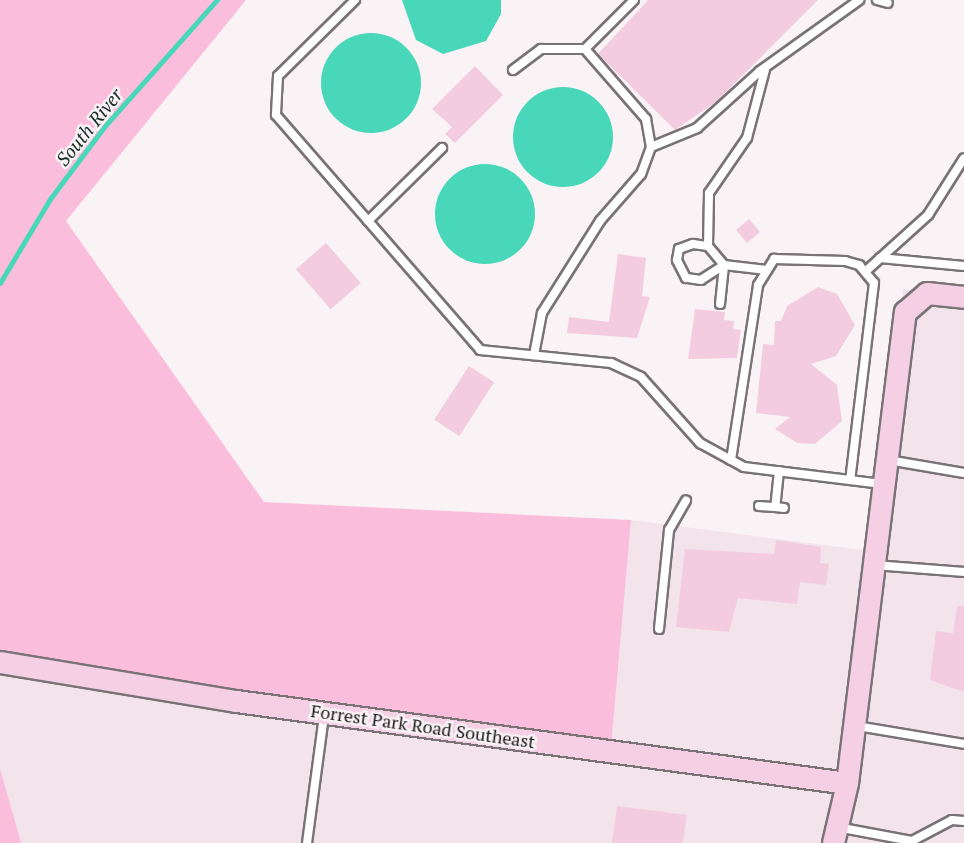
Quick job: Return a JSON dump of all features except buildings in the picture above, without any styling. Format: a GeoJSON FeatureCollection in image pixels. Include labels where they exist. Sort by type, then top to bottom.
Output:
{"type":"FeatureCollection","features":[{"type":"Feature","properties":{"kind":"street"},"geometry":{"type":"LineString","coordinates":[[834,835],[846,783],[854,726],[901,334],[914,300],[927,293],[964,297]]}},
{"type":"Feature","properties":{"kind":"street","name":"Forrest Park Road Southeast"},"geometry":{"type":"LineString","coordinates":[[0,662],[324,712],[846,783]]}},
{"type":"Feature","properties":{"kind":"lane"},"geometry":{"type":"LineString","coordinates":[[355,0],[278,76],[273,94],[276,115],[480,350],[611,363],[641,377],[700,443],[731,460],[779,471],[885,484]]}},
{"type":"Feature","properties":{"kind":"lane"},"geometry":{"type":"LineString","coordinates":[[513,71],[541,49],[585,49],[634,0]]}},
{"type":"Feature","properties":{"kind":"lane"},"geometry":{"type":"LineString","coordinates":[[651,147],[697,128],[765,70],[859,0]]}},
{"type":"Feature","properties":{"kind":"lane"},"geometry":{"type":"LineString","coordinates":[[877,0],[888,3]]}},
{"type":"Feature","properties":{"kind":"lane"},"geometry":{"type":"LineString","coordinates":[[534,355],[542,313],[600,221],[641,174],[651,147],[646,119],[585,49]]}},
{"type":"Feature","properties":{"kind":"lane"},"geometry":{"type":"LineString","coordinates":[[720,304],[724,265],[708,246],[709,194],[747,138],[765,70]]}},
{"type":"Feature","properties":{"kind":"lane"},"geometry":{"type":"LineString","coordinates":[[368,221],[442,148]]}},
{"type":"Feature","properties":{"kind":"lane"},"geometry":{"type":"LineString","coordinates":[[866,271],[928,215],[964,158]]}},
{"type":"Feature","properties":{"kind":"lane"},"geometry":{"type":"LineString","coordinates":[[708,246],[679,249],[677,270],[701,280],[724,265],[767,270]]}},
{"type":"Feature","properties":{"kind":"lane"},"geometry":{"type":"LineString","coordinates":[[731,460],[758,285],[774,259],[796,257],[845,261],[866,271],[874,283],[850,480]]}},
{"type":"Feature","properties":{"kind":"lane"},"geometry":{"type":"LineString","coordinates":[[880,258],[964,266]]}},
{"type":"Feature","properties":{"kind":"lane"},"geometry":{"type":"LineString","coordinates":[[888,460],[964,473]]}},
{"type":"Feature","properties":{"kind":"lane"},"geometry":{"type":"LineString","coordinates":[[759,506],[780,508],[779,471]]}},
{"type":"Feature","properties":{"kind":"lane"},"geometry":{"type":"LineString","coordinates":[[659,629],[669,530],[686,500]]}},
{"type":"Feature","properties":{"kind":"lane"},"geometry":{"type":"LineString","coordinates":[[875,565],[964,572]]}},
{"type":"Feature","properties":{"kind":"lane"},"geometry":{"type":"LineString","coordinates":[[306,843],[324,712]]}},
{"type":"Feature","properties":{"kind":"lane"},"geometry":{"type":"LineString","coordinates":[[854,726],[964,744]]}},
{"type":"Feature","properties":{"kind":"lane"},"geometry":{"type":"LineString","coordinates":[[834,835],[912,841],[952,820],[964,821]]}},
{"type":"Feature","properties":{"kind":"shaded area"},"geometry":{"type":"Polygon","coordinates":[[[0,0],[246,0],[66,221],[264,502],[631,520],[610,759],[0,662],[0,0]]]}},
{"type":"Feature","properties":{"kind":"shaded area"},"geometry":{"type":"Polygon","coordinates":[[[402,0],[501,0],[501,14],[486,41],[443,54],[416,40],[402,0]]]}},
{"type":"Feature","properties":{"kind":"shaded area"},"geometry":{"type":"Polygon","coordinates":[[[371,33],[390,36],[407,47],[418,64],[421,83],[418,102],[407,119],[390,130],[371,133],[352,130],[335,119],[324,102],[321,83],[324,64],[335,47],[352,36],[371,33]]]}},
{"type":"Feature","properties":{"kind":"shaded area"},"geometry":{"type":"Polygon","coordinates":[[[563,87],[591,95],[605,109],[613,137],[605,165],[591,179],[563,187],[535,179],[521,165],[513,137],[521,109],[535,95],[563,87]]]}},
{"type":"Feature","properties":{"kind":"shaded area"},"geometry":{"type":"Polygon","coordinates":[[[485,164],[504,168],[520,179],[531,195],[535,214],[531,233],[520,249],[504,260],[485,264],[466,260],[450,249],[439,233],[435,214],[439,195],[450,179],[466,168],[485,164]]]}},
{"type":"Feature","properties":{"kind":"shaded area"},"geometry":{"type":"Polygon","coordinates":[[[903,289],[964,296],[964,843],[21,843],[0,769],[0,662],[610,759],[631,520],[870,551],[903,289]]]}},
{"type":"Feature","properties":{"kind":"shaded area"},"geometry":{"type":"Polygon","coordinates":[[[0,769],[17,828],[21,843],[0,843],[0,769]]]}},
{"type":"Feature","properties":{"kind":"waterway","name":"South River"},"geometry":{"type":"LineString","coordinates":[[0,283],[50,199],[105,126],[217,0]]}}]}
